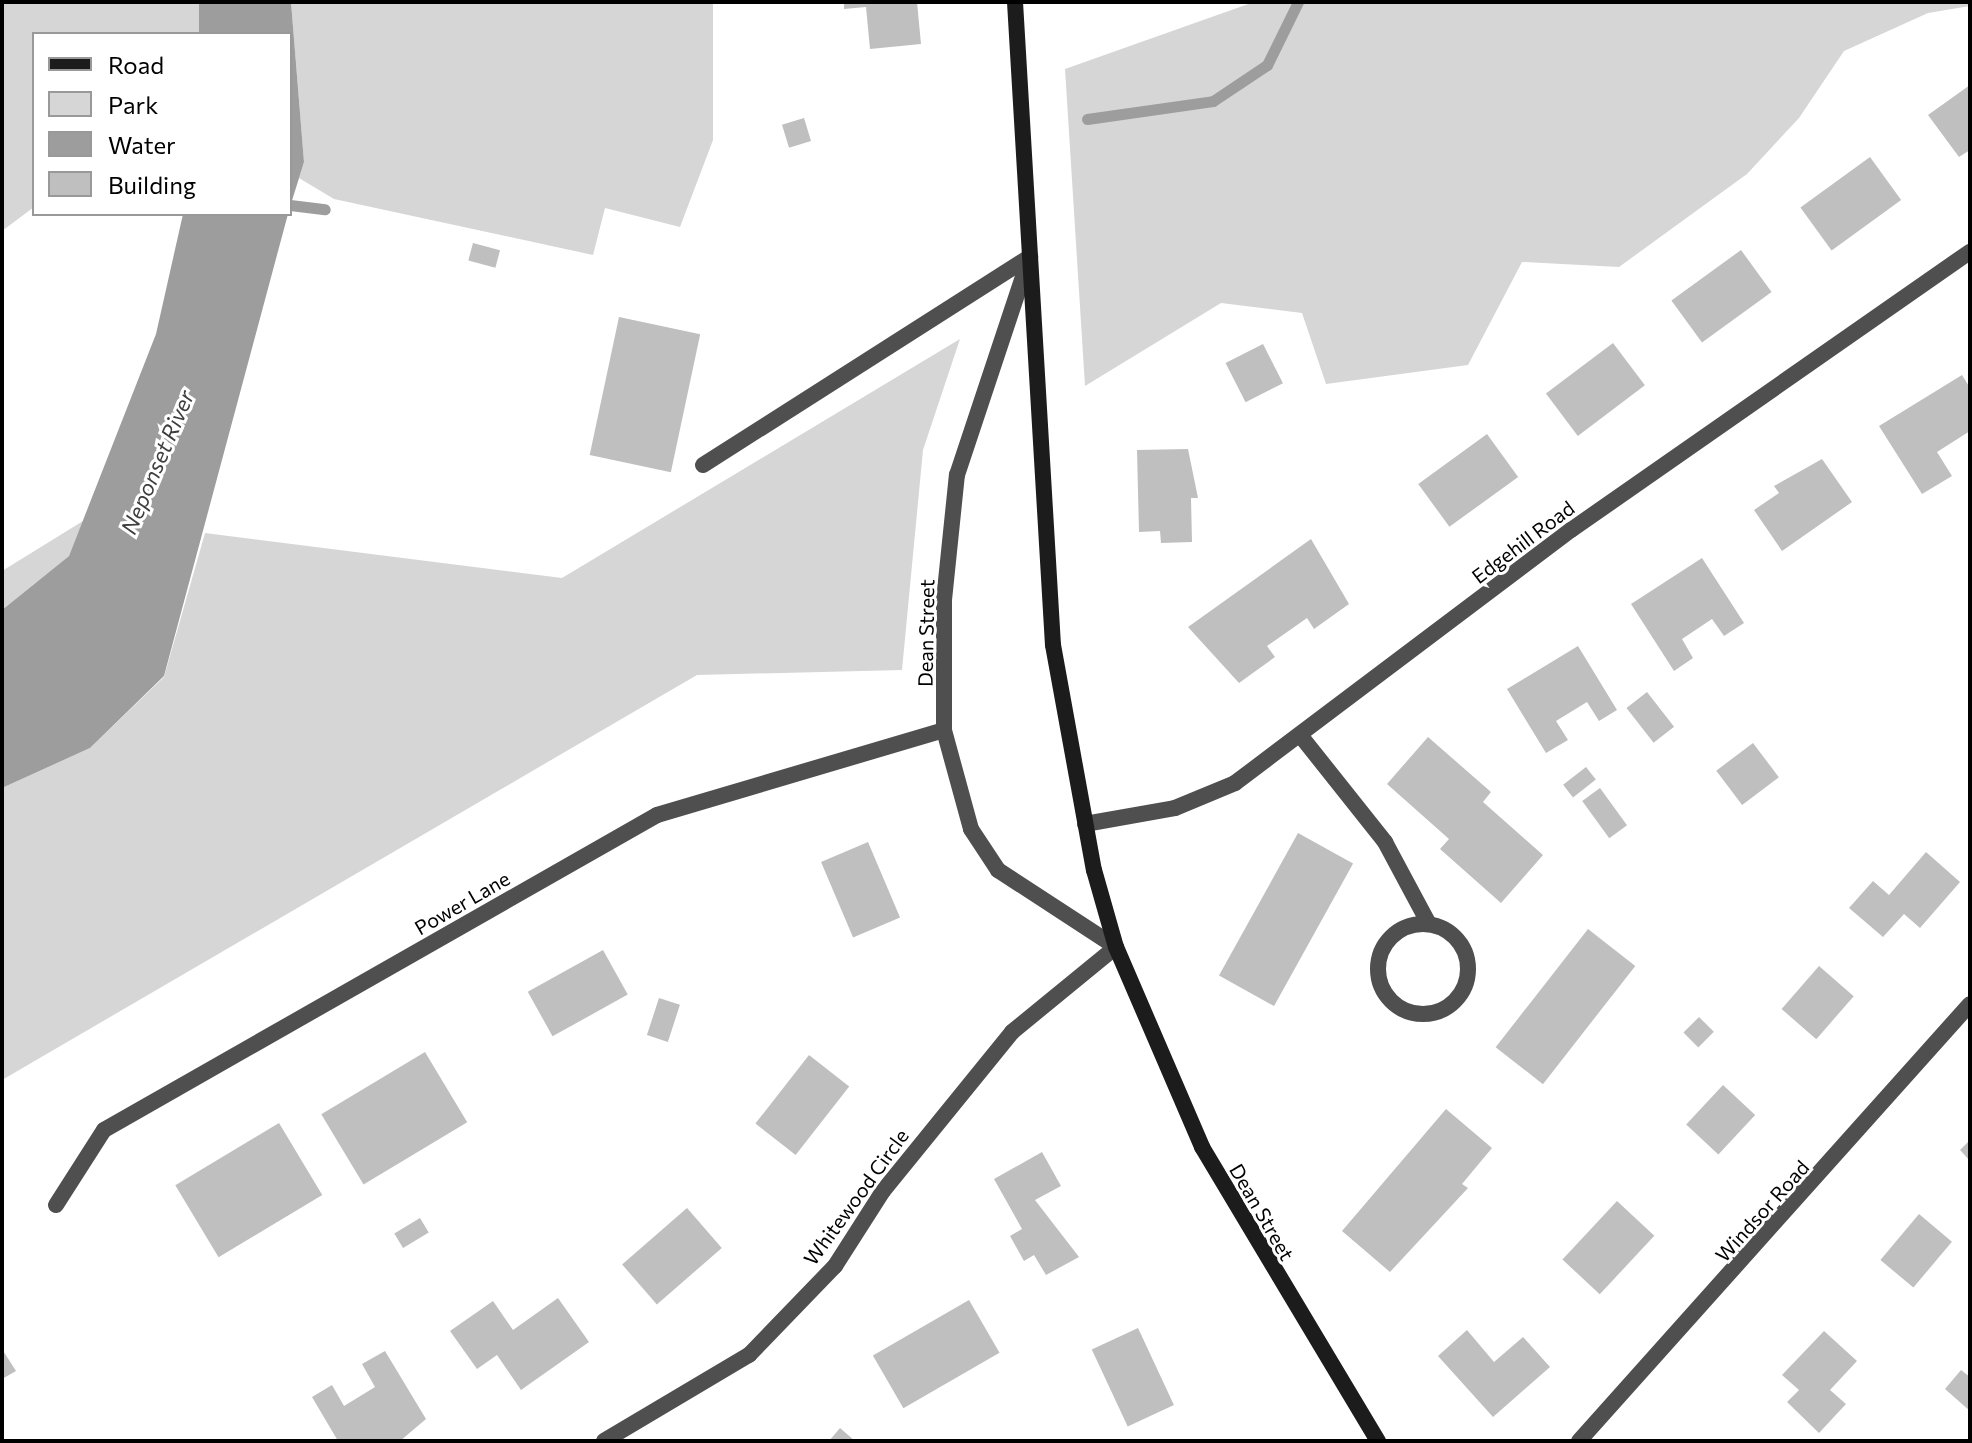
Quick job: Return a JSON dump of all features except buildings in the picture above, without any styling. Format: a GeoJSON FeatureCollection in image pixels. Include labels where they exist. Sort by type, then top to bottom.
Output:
{"type":"FeatureCollection","features":[{"type":"Feature","properties":{"kind":"main road","name":"Dean Street"},"geometry":{"type":"LineString","coordinates":[[1015,2],[1053,645],[1085,824],[1116,947],[1202,1147],[1378,1441]]}},
{"type":"Feature","properties":{"kind":"street","name":"Edgehill Road"},"geometry":{"type":"LineString","coordinates":[[1085,824],[1175,808],[1235,783],[1571,530],[1970,252]]}},
{"type":"Feature","properties":{"kind":"street"},"geometry":{"type":"LineString","coordinates":[[703,465],[1030,257]]}},
{"type":"Feature","properties":{"kind":"street","name":"Dean Street"},"geometry":{"type":"LineString","coordinates":[[1030,257],[957,475],[944,600],[944,730],[971,829],[998,870],[1116,947]]}},
{"type":"Feature","properties":{"kind":"street","name":"Power Lane"},"geometry":{"type":"LineString","coordinates":[[56,1205],[104,1130],[657,815],[944,730]]}},
{"type":"Feature","properties":{"kind":"street"},"geometry":{"type":"LineString","coordinates":[[1300,735],[1385,842],[1429,924],[1455,937],[1467,977],[1454,1002],[1413,1013],[1387,997],[1380,953],[1400,930],[1429,924]]}},
{"type":"Feature","properties":{"kind":"street","name":"Whitewood Circle"},"geometry":{"type":"LineString","coordinates":[[604,1441],[749,1355],[835,1266],[883,1191],[1012,1032],[1116,947]]}},
{"type":"Feature","properties":{"kind":"street","name":"Windsor Road"},"geometry":{"type":"LineString","coordinates":[[1579,1441],[1970,1004]]}},
{"type":"Feature","properties":{"kind":"green space"},"geometry":{"type":"Polygon","coordinates":[[[2,2],[199,2],[199,32],[32,32],[32,208],[2,231],[2,2]]]}},
{"type":"Feature","properties":{"kind":"green space"},"geometry":{"type":"Polygon","coordinates":[[[291,2],[713,2],[713,140],[680,227],[605,208],[593,255],[334,199],[299,178],[304,162],[291,2]]]}},
{"type":"Feature","properties":{"kind":"green space"},"geometry":{"type":"Polygon","coordinates":[[[1254,2],[1970,2],[1970,6],[1928,13],[1844,51],[1799,118],[1747,174],[1619,267],[1522,262],[1468,365],[1326,384],[1302,313],[1221,303],[1085,386],[1065,69],[1254,2]]]}},
{"type":"Feature","properties":{"kind":"green space"},"geometry":{"type":"Polygon","coordinates":[[[960,339],[923,450],[902,670],[697,675],[2,1080],[2,788],[90,748],[164,677],[205,533],[562,578],[960,339]]]}},
{"type":"Feature","properties":{"kind":"green space"},"geometry":{"type":"Polygon","coordinates":[[[83,521],[69,556],[2,610],[2,571],[83,521]]]}},
{"type":"Feature","properties":{"kind":"water"},"geometry":{"type":"Polygon","coordinates":[[[199,2],[291,2],[304,162],[292,201],[292,32],[199,32],[199,2]]]}},
{"type":"Feature","properties":{"kind":"water","name":"Neponset River"},"geometry":{"type":"Polygon","coordinates":[[[183,216],[287,216],[164,676],[90,748],[2,788],[2,610],[69,556],[156,334],[183,216]]]}},
{"type":"Feature","properties":{"kind":"waterway"},"geometry":{"type":"LineString","coordinates":[[1087,119],[1213,101],[1267,65],[1298,2]]}},
{"type":"Feature","properties":{"kind":"waterway"},"geometry":{"type":"LineString","coordinates":[[292,205],[325,209]]}}]}
